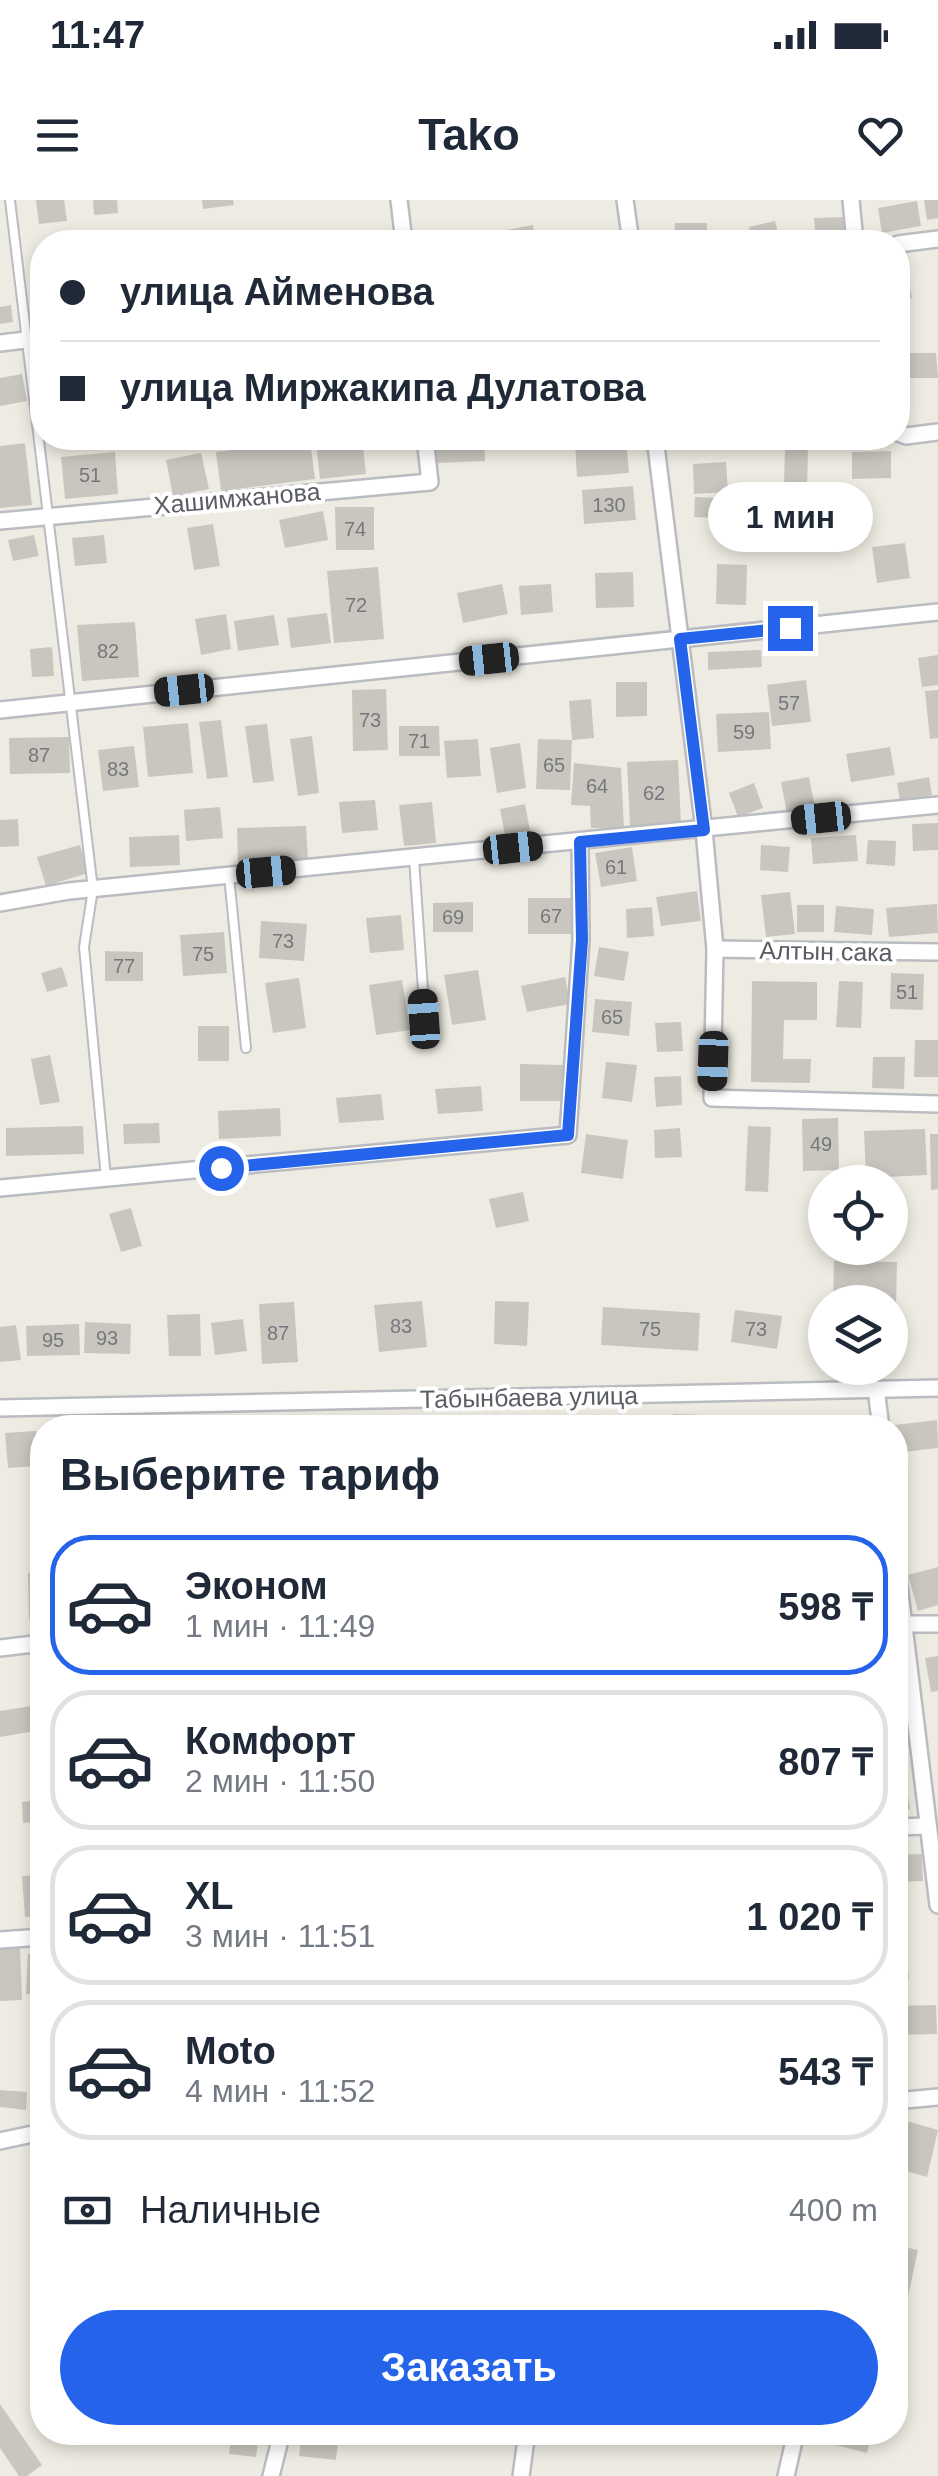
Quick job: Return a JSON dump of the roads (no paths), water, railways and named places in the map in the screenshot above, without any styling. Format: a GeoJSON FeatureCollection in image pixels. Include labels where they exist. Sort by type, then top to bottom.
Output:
{"type":"FeatureCollection","features":[{"type":"Feature","properties":{"kind":"street"},"geometry":{"type":"LineString","coordinates":[[399,200],[403,230]]}},
{"type":"Feature","properties":{"kind":"street"},"geometry":{"type":"LineString","coordinates":[[625,200],[629,230]]}},
{"type":"Feature","properties":{"kind":"street"},"geometry":{"type":"LineString","coordinates":[[851,200],[854,230]]}},
{"type":"Feature","properties":{"kind":"street"},"geometry":{"type":"LineString","coordinates":[[910,242],[938,239]]}},
{"type":"Feature","properties":{"kind":"street"},"geometry":{"type":"LineString","coordinates":[[0,343],[30,340]]}},
{"type":"Feature","properties":{"kind":"street"},"geometry":{"type":"LineString","coordinates":[[910,436],[938,432]]}},
{"type":"Feature","properties":{"kind":"street","name":"Хашимжанова"},"geometry":{"type":"LineString","coordinates":[[0,521],[430,482],[426,450]]}},
{"type":"Feature","properties":{"kind":"street"},"geometry":{"type":"LineString","coordinates":[[656,450],[704,830],[715,949],[712,1098],[938,1104]]}},
{"type":"Feature","properties":{"kind":"street"},"geometry":{"type":"LineString","coordinates":[[0,710],[938,612]]}},
{"type":"Feature","properties":{"kind":"street"},"geometry":{"type":"LineString","coordinates":[[0,903],[94,889],[938,805]]}},
{"type":"Feature","properties":{"kind":"street"},"geometry":{"type":"LineString","coordinates":[[0,1188],[568,1135],[582,940],[580,842]]}},
{"type":"Feature","properties":{"kind":"street","name":"Алтын сака"},"geometry":{"type":"LineString","coordinates":[[715,949],[938,952]]}},
{"type":"Feature","properties":{"kind":"street","name":"Табынбаева улица"},"geometry":{"type":"LineString","coordinates":[[0,1408],[938,1388]]}},
{"type":"Feature","properties":{"kind":"street"},"geometry":{"type":"LineString","coordinates":[[876,1389],[879,1415]]}},
{"type":"Feature","properties":{"kind":"street"},"geometry":{"type":"LineString","coordinates":[[908,1624],[938,1624]]}},
{"type":"Feature","properties":{"kind":"street"},"geometry":{"type":"LineString","coordinates":[[0,1648],[30,1645]]}},
{"type":"Feature","properties":{"kind":"street"},"geometry":{"type":"LineString","coordinates":[[908,1689],[938,1905]]}},
{"type":"Feature","properties":{"kind":"street"},"geometry":{"type":"LineString","coordinates":[[908,1827],[927,1826]]}},
{"type":"Feature","properties":{"kind":"street"},"geometry":{"type":"LineString","coordinates":[[0,1940],[30,1938]]}},
{"type":"Feature","properties":{"kind":"street"},"geometry":{"type":"LineString","coordinates":[[908,2099],[938,2096]]}},
{"type":"Feature","properties":{"kind":"street"},"geometry":{"type":"LineString","coordinates":[[0,2142],[30,2135]]}},
{"type":"Feature","properties":{"kind":"street"},"geometry":{"type":"LineString","coordinates":[[271,2476],[279,2445]]}},
{"type":"Feature","properties":{"kind":"street"},"geometry":{"type":"LineString","coordinates":[[521,2476],[525,2445]]}},
{"type":"Feature","properties":{"kind":"street"},"geometry":{"type":"LineString","coordinates":[[786,2476],[793,2445]]}},
{"type":"Feature","properties":{"kind":"lane"},"geometry":{"type":"LineString","coordinates":[[10,200],[30,311]]}},
{"type":"Feature","properties":{"kind":"lane"},"geometry":{"type":"LineString","coordinates":[[43,450],[47,514],[94,889],[84,946],[106,1178]]}},
{"type":"Feature","properties":{"kind":"lane"},"geometry":{"type":"LineString","coordinates":[[414,858],[424,1019]]}},
{"type":"Feature","properties":{"kind":"lane"},"geometry":{"type":"LineString","coordinates":[[229,876],[246,1048]]}}]}
